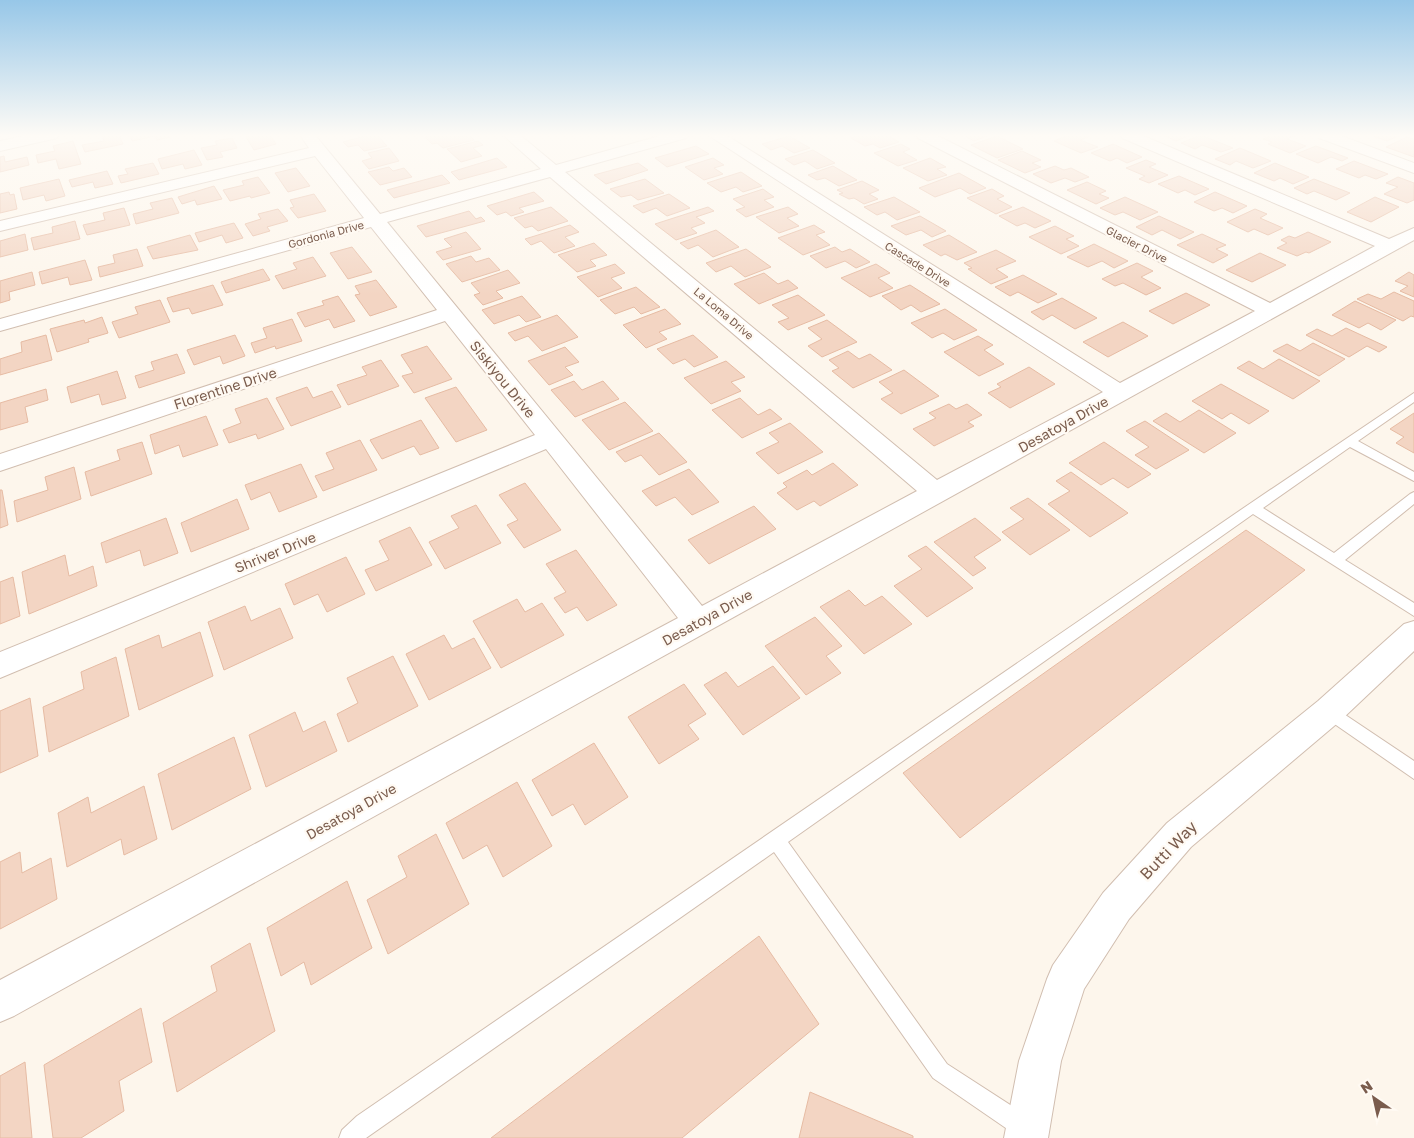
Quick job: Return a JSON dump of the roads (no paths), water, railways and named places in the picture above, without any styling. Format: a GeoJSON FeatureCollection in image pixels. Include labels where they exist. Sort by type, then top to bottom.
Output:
{"type":"FeatureCollection","features":[{"type":"Feature","properties":{"kind":"street"},"geometry":{"type":"LineString","coordinates":[[0,226],[143,188]]}},
{"type":"Feature","properties":{"kind":"street","name":"Siskiyou Drive"},"geometry":{"type":"LineString","coordinates":[[349,188],[698,622]]}},
{"type":"Feature","properties":{"kind":"street","name":"Gordonia Drive"},"geometry":{"type":"LineString","coordinates":[[0,324],[492,188]]}},
{"type":"Feature","properties":{"kind":"street","name":"La Loma Drive"},"geometry":{"type":"LineString","coordinates":[[573,188],[936,493]]}},
{"type":"Feature","properties":{"kind":"street","name":"Cascade Drive"},"geometry":{"type":"LineString","coordinates":[[799,188],[1120,392]]}},
{"type":"Feature","properties":{"kind":"street","name":"Glacier Drive"},"geometry":{"type":"LineString","coordinates":[[1028,188],[1270,311]]}},
{"type":"Feature","properties":{"kind":"street"},"geometry":{"type":"LineString","coordinates":[[1267,188],[1402,240]]}},
{"type":"Feature","properties":{"kind":"street","name":"Desatoya Drive"},"geometry":{"type":"LineString","coordinates":[[0,1002],[1402,240]]}},
{"type":"Feature","properties":{"kind":"street","name":"Florentine Drive"},"geometry":{"type":"LineString","coordinates":[[0,463],[449,313]]}},
{"type":"Feature","properties":{"kind":"street","name":"Shriver Drive"},"geometry":{"type":"LineString","coordinates":[[0,665],[551,438]]}},
{"type":"Feature","properties":{"kind":"street","name":"Butti Way"},"geometry":{"type":"LineString","coordinates":[[1027,1134],[1040,1061],[1067,979],[1116,906],[1179,835],[1329,711],[1414,633]]}},
{"type":"Feature","properties":{"kind":"lane"},"geometry":{"type":"LineString","coordinates":[[350,1138],[365,1124],[1414,397]]}},
{"type":"Feature","properties":{"kind":"lane"},"geometry":{"type":"LineString","coordinates":[[1350,442],[1414,477]]}},
{"type":"Feature","properties":{"kind":"lane"},"geometry":{"type":"LineString","coordinates":[[1335,560],[1414,497]]}},
{"type":"Feature","properties":{"kind":"lane"},"geometry":{"type":"LineString","coordinates":[[1253,508],[1414,610]]}},
{"type":"Feature","properties":{"kind":"lane"},"geometry":{"type":"LineString","coordinates":[[1329,711],[1414,771]]}},
{"type":"Feature","properties":{"kind":"lane"},"geometry":{"type":"LineString","coordinates":[[776,840],[940,1071],[1027,1134]]}}]}
